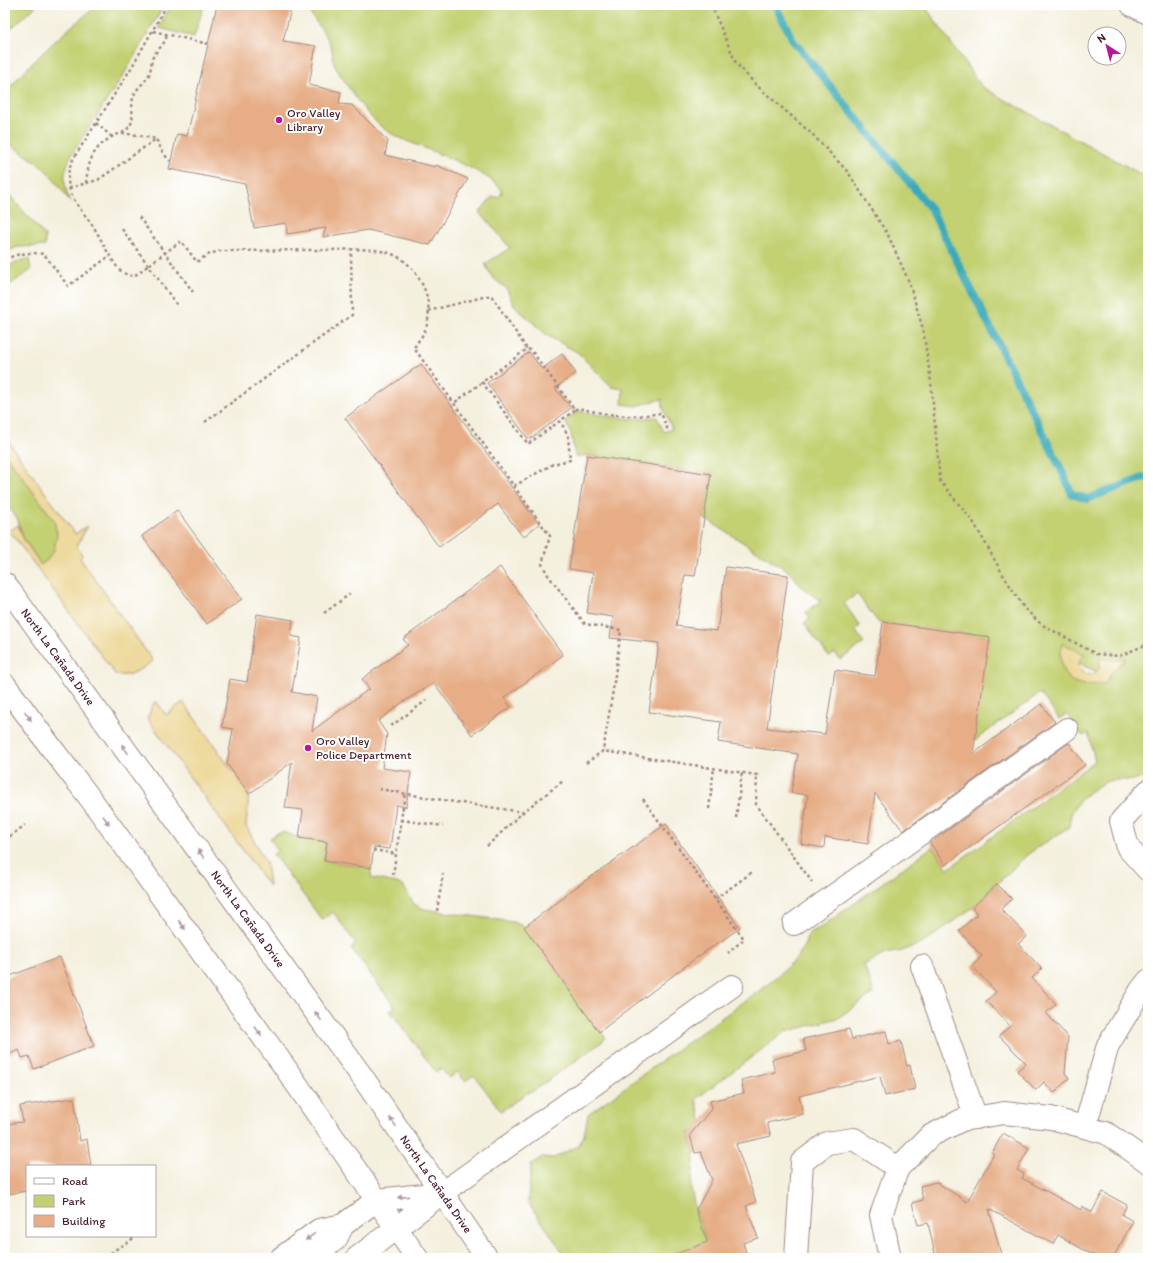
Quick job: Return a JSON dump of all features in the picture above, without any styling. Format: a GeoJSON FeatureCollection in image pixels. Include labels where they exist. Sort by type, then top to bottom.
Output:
{"type":"FeatureCollection","features":[{"type":"Feature","properties":{"kind":"main road"},"geometry":{"type":"LineString","coordinates":[[1132,5],[1148,13]]}},
{"type":"Feature","properties":{"kind":"main road","name":"North La Cañada Drive"},"geometry":{"type":"LineString","coordinates":[[5,584],[361,1074],[487,1258]]}},
{"type":"Feature","properties":{"kind":"main road"},"geometry":{"type":"LineString","coordinates":[[5,685],[132,855],[284,1066],[417,1258]]}},
{"type":"Feature","properties":{"kind":"main road"},"geometry":{"type":"LineString","coordinates":[[794,924],[1067,729]]}},
{"type":"Feature","properties":{"kind":"main road"},"geometry":{"type":"LineString","coordinates":[[1148,792],[1121,821],[1128,848],[1148,870]]}},
{"type":"Feature","properties":{"kind":"main road"},"geometry":{"type":"LineString","coordinates":[[922,966],[976,1118]]}},
{"type":"Feature","properties":{"kind":"main road"},"geometry":{"type":"LineString","coordinates":[[1085,1128],[1108,1045],[1148,981]]}},
{"type":"Feature","properties":{"kind":"main road"},"geometry":{"type":"LineString","coordinates":[[357,1258],[442,1193],[732,986]]}},
{"type":"Feature","properties":{"kind":"main road"},"geometry":{"type":"LineString","coordinates":[[890,1258],[881,1215],[898,1168],[930,1136],[962,1120],[1004,1113],[1051,1118],[1106,1134],[1148,1162]]}},
{"type":"Feature","properties":{"kind":"main road"},"geometry":{"type":"LineString","coordinates":[[796,1258],[802,1162],[827,1142],[854,1139],[898,1168]]}},
{"type":"Feature","properties":{"kind":"main road"},"geometry":{"type":"LineString","coordinates":[[312,1258],[336,1239],[344,1225],[377,1200],[442,1193]]}},
{"type":"Feature","properties":{"kind":"main road"},"geometry":{"type":"LineString","coordinates":[[281,1258],[319,1230],[344,1225]]}},
{"type":"Feature","properties":{"kind":"path"},"geometry":{"type":"LineString","coordinates":[[167,5],[130,70],[69,166],[69,188],[74,200],[94,227],[110,256],[120,270],[129,276],[134,276],[181,241],[197,262],[207,255],[219,251],[351,250],[379,251],[402,259],[410,266],[426,292],[428,311],[426,330],[414,348],[550,536],[542,564],[548,575],[585,624],[621,630],[613,690],[602,751],[586,763]]}},
{"type":"Feature","properties":{"kind":"path"},"geometry":{"type":"LineString","coordinates":[[711,5],[736,63],[755,84],[813,135],[848,172],[888,235],[909,282],[923,329],[932,382],[940,481],[974,523],[1002,573],[1024,608],[1041,624],[1096,654],[1119,656],[1148,644]]}},
{"type":"Feature","properties":{"kind":"path"},"geometry":{"type":"LineString","coordinates":[[153,31],[208,44]]}},
{"type":"Feature","properties":{"kind":"path"},"geometry":{"type":"LineString","coordinates":[[86,183],[88,168],[93,153],[112,136],[122,133],[131,126],[134,116],[132,106],[134,93],[148,78],[152,59],[166,39],[167,34]]}},
{"type":"Feature","properties":{"kind":"path"},"geometry":{"type":"LineString","coordinates":[[96,123],[112,136]]}},
{"type":"Feature","properties":{"kind":"path"},"geometry":{"type":"LineString","coordinates":[[122,133],[156,139]]}},
{"type":"Feature","properties":{"kind":"path"},"geometry":{"type":"LineString","coordinates":[[69,188],[98,180],[156,139]]}},
{"type":"Feature","properties":{"kind":"path"},"geometry":{"type":"LineString","coordinates":[[156,139],[163,153],[170,161]]}},
{"type":"Feature","properties":{"kind":"path"},"geometry":{"type":"LineString","coordinates":[[139,217],[194,292]]}},
{"type":"Feature","properties":{"kind":"path"},"geometry":{"type":"LineString","coordinates":[[122,229],[177,305]]}},
{"type":"Feature","properties":{"kind":"path"},"geometry":{"type":"LineString","coordinates":[[205,422],[352,315],[351,250]]}},
{"type":"Feature","properties":{"kind":"path"},"geometry":{"type":"LineString","coordinates":[[5,260],[20,254],[44,254],[68,286],[110,256]]}},
{"type":"Feature","properties":{"kind":"path"},"geometry":{"type":"LineString","coordinates":[[428,311],[491,295],[527,349],[531,350],[575,410]]}},
{"type":"Feature","properties":{"kind":"path"},"geometry":{"type":"LineString","coordinates":[[454,403],[527,349]]}},
{"type":"Feature","properties":{"kind":"path"},"geometry":{"type":"LineString","coordinates":[[482,382],[528,444],[578,408],[616,416],[642,416],[661,413],[668,431]]}},
{"type":"Feature","properties":{"kind":"path"},"geometry":{"type":"LineString","coordinates":[[514,486],[553,464],[570,460],[568,435],[560,421]]}},
{"type":"Feature","properties":{"kind":"path"},"geometry":{"type":"LineString","coordinates":[[324,613],[350,594]]}},
{"type":"Feature","properties":{"kind":"path"},"geometry":{"type":"LineString","coordinates":[[391,726],[427,700]]}},
{"type":"Feature","properties":{"kind":"path"},"geometry":{"type":"LineString","coordinates":[[602,751],[757,775],[756,804],[812,882]]}},
{"type":"Feature","properties":{"kind":"path"},"geometry":{"type":"LineString","coordinates":[[709,809],[714,768]]}},
{"type":"Feature","properties":{"kind":"path"},"geometry":{"type":"LineString","coordinates":[[736,818],[742,772]]}},
{"type":"Feature","properties":{"kind":"path"},"geometry":{"type":"LineString","coordinates":[[487,846],[523,812],[563,781]]}},
{"type":"Feature","properties":{"kind":"path"},"geometry":{"type":"LineString","coordinates":[[379,789],[523,812]]}},
{"type":"Feature","properties":{"kind":"path"},"geometry":{"type":"LineString","coordinates":[[393,875],[405,793]]}},
{"type":"Feature","properties":{"kind":"path"},"geometry":{"type":"LineString","coordinates":[[643,799],[744,939],[728,953]]}},
{"type":"Feature","properties":{"kind":"path"},"geometry":{"type":"LineString","coordinates":[[401,820],[443,826]]}},
{"type":"Feature","properties":{"kind":"path"},"geometry":{"type":"LineString","coordinates":[[5,840],[25,825]]}},
{"type":"Feature","properties":{"kind":"path"},"geometry":{"type":"LineString","coordinates":[[373,850],[396,854]]}},
{"type":"Feature","properties":{"kind":"path"},"geometry":{"type":"LineString","coordinates":[[716,899],[751,873],[753,875]]}},
{"type":"Feature","properties":{"kind":"path"},"geometry":{"type":"LineString","coordinates":[[437,911],[443,874]]}},
{"type":"Feature","properties":{"kind":"path"},"geometry":{"type":"LineString","coordinates":[[107,1258],[112,1252],[135,1237]]}},
{"type":"Feature","properties":{"kind":"green space"},"geometry":{"type":"Polygon","coordinates":[[[5,5],[37,5],[5,34],[5,5]]]}},
{"type":"Feature","properties":{"kind":"green space"},"geometry":{"type":"Polygon","coordinates":[[[98,5],[164,5],[126,71],[72,154],[65,172],[66,190],[71,203],[55,181],[41,166],[5,140],[5,92],[50,46],[98,5]]]}},
{"type":"Feature","properties":{"kind":"green space"},"geometry":{"type":"Polygon","coordinates":[[[171,5],[204,5],[194,37],[159,28],[171,5]]]}},
{"type":"Feature","properties":{"kind":"green space"},"geometry":{"type":"Polygon","coordinates":[[[304,5],[924,5],[982,87],[1148,178],[1148,745],[1143,755],[1148,758],[1148,775],[1135,780],[1109,781],[1090,791],[1075,807],[1071,814],[1069,827],[1028,854],[972,908],[923,943],[902,951],[885,954],[864,965],[874,993],[838,1018],[785,1032],[696,1099],[703,1129],[689,1133],[695,1153],[691,1188],[695,1208],[707,1242],[700,1258],[567,1258],[528,1202],[531,1165],[542,1157],[554,1158],[578,1146],[584,1135],[588,1114],[767,985],[797,958],[810,932],[820,928],[932,847],[948,869],[1095,761],[1088,733],[1083,736],[1066,714],[1059,719],[1040,693],[963,749],[990,637],[878,622],[857,594],[844,603],[860,626],[855,630],[864,643],[840,660],[835,653],[829,657],[804,623],[810,619],[806,612],[821,601],[803,588],[787,570],[704,518],[711,474],[587,455],[578,457],[575,456],[571,433],[565,421],[578,411],[627,418],[657,417],[664,432],[672,429],[663,408],[662,399],[636,406],[622,404],[623,389],[612,387],[577,352],[548,336],[513,304],[507,289],[492,277],[485,264],[510,248],[487,220],[479,213],[492,197],[498,197],[502,193],[497,185],[471,168],[394,135],[373,119],[362,106],[337,69],[333,60],[332,48],[322,30],[304,5]],[[1062,652],[1062,666],[1106,683],[1110,676],[1086,667],[1062,652]]]}},
{"type":"Feature","properties":{"kind":"green space"},"geometry":{"type":"Polygon","coordinates":[[[5,190],[45,236],[45,246],[17,247],[5,253],[5,190]]]}},
{"type":"Feature","properties":{"kind":"green space"},"geometry":{"type":"Polygon","coordinates":[[[29,259],[31,270],[5,288],[5,267],[22,260],[29,259]]]}},
{"type":"Feature","properties":{"kind":"green space"},"geometry":{"type":"Polygon","coordinates":[[[5,454],[54,520],[57,534],[54,550],[47,560],[41,565],[23,537],[17,518],[5,502],[5,454]]]}},
{"type":"Feature","properties":{"kind":"green space"},"geometry":{"type":"Polygon","coordinates":[[[283,832],[299,838],[327,842],[324,861],[371,868],[371,878],[397,883],[404,887],[414,904],[424,909],[513,922],[525,927],[605,1037],[603,1041],[532,1092],[527,1093],[501,1111],[474,1075],[465,1081],[458,1072],[449,1078],[441,1068],[436,1072],[390,1011],[395,1007],[351,948],[356,944],[333,912],[322,920],[273,854],[278,851],[270,838],[283,832]]]}},
{"type":"Feature","properties":{"kind":"sand"},"geometry":{"type":"Polygon","coordinates":[[[5,437],[75,534],[87,526],[77,546],[82,555],[80,558],[153,661],[140,670],[125,675],[115,674],[10,531],[18,525],[23,538],[41,565],[47,560],[54,550],[57,534],[54,520],[5,454],[5,437]]]}},
{"type":"Feature","properties":{"kind":"sand"},"geometry":{"type":"Polygon","coordinates":[[[1062,643],[1084,654],[1079,666],[1082,671],[1089,675],[1096,672],[1100,667],[1100,658],[1114,660],[1127,658],[1113,670],[1106,683],[1094,685],[1076,683],[1069,679],[1062,666],[1062,643]]]}},
{"type":"Feature","properties":{"kind":"sand"},"geometry":{"type":"Polygon","coordinates":[[[156,701],[166,715],[183,702],[249,794],[246,826],[266,863],[269,886],[147,718],[150,714],[152,705],[156,701]]]}},
{"type":"Feature","properties":{"kind":"building","name":"Oro Valley Library"},"geometry":{"type":"Polygon","coordinates":[[[217,5],[292,5],[283,41],[316,46],[309,85],[341,92],[339,104],[352,105],[388,141],[385,155],[435,167],[436,165],[468,179],[430,245],[368,230],[323,237],[326,228],[287,234],[286,223],[254,228],[245,184],[169,169],[177,134],[187,136],[217,5]]]}},
{"type":"Feature","properties":{"kind":"building"},"geometry":{"type":"Polygon","coordinates":[[[529,352],[542,369],[562,354],[576,373],[555,388],[571,408],[529,440],[487,383],[529,352]]]}},
{"type":"Feature","properties":{"kind":"building"},"geometry":{"type":"Polygon","coordinates":[[[421,364],[539,524],[523,537],[498,504],[439,547],[345,418],[421,364]]]}},
{"type":"Feature","properties":{"kind":"building"},"geometry":{"type":"Polygon","coordinates":[[[587,455],[711,474],[695,576],[685,575],[676,626],[717,631],[726,567],[788,575],[767,728],[825,734],[835,670],[875,676],[883,622],[990,637],[973,754],[1041,704],[1055,722],[903,831],[875,793],[868,844],[825,837],[824,848],[801,844],[808,795],[791,793],[798,754],[718,742],[721,722],[649,712],[659,643],[610,638],[613,617],[587,613],[593,573],[569,569],[587,455]]]}},
{"type":"Feature","properties":{"kind":"building"},"geometry":{"type":"Polygon","coordinates":[[[177,510],[242,599],[207,624],[142,536],[177,510]]]}},
{"type":"Feature","properties":{"kind":"building"},"geometry":{"type":"Polygon","coordinates":[[[500,567],[563,655],[504,698],[511,707],[472,735],[434,683],[403,702],[378,721],[387,734],[382,768],[411,772],[406,807],[396,805],[390,849],[374,847],[371,868],[324,861],[327,842],[299,838],[303,810],[285,808],[292,762],[249,794],[227,764],[233,729],[222,727],[230,679],[247,682],[257,614],[293,620],[291,636],[301,638],[292,692],[317,697],[312,731],[369,689],[362,679],[408,645],[403,639],[500,567]]]}},
{"type":"Feature","properties":{"kind":"building"},"geometry":{"type":"Polygon","coordinates":[[[1069,743],[1085,765],[945,865],[930,843],[1069,743]]]}},
{"type":"Feature","properties":{"kind":"building"},"geometry":{"type":"Polygon","coordinates":[[[666,824],[740,928],[696,958],[599,1032],[524,927],[566,896],[565,895],[666,824]]]}},
{"type":"Feature","properties":{"kind":"building"},"geometry":{"type":"Polygon","coordinates":[[[997,884],[1012,899],[1001,909],[1027,936],[1018,944],[1042,969],[1032,978],[1056,1004],[1046,1013],[1068,1037],[1065,1073],[1069,1078],[1054,1093],[1044,1082],[1036,1090],[1017,1071],[1026,1063],[999,1036],[1010,1026],[986,1001],[996,992],[972,966],[982,956],[959,931],[977,914],[972,908],[997,884]]]}},
{"type":"Feature","properties":{"kind":"building"},"geometry":{"type":"Polygon","coordinates":[[[60,957],[94,1046],[34,1069],[29,1056],[22,1058],[19,1050],[5,1056],[5,978],[60,957]]]}},
{"type":"Feature","properties":{"kind":"building"},"geometry":{"type":"Polygon","coordinates":[[[849,1029],[852,1039],[886,1031],[889,1044],[901,1041],[907,1066],[910,1065],[915,1089],[885,1096],[880,1076],[799,1096],[803,1114],[767,1123],[771,1136],[736,1144],[756,1202],[746,1206],[758,1238],[743,1243],[748,1258],[671,1258],[671,1256],[707,1242],[696,1210],[712,1180],[701,1152],[695,1153],[690,1135],[712,1108],[710,1101],[744,1093],[741,1080],[775,1072],[772,1059],[806,1051],[803,1039],[849,1029]]]}},
{"type":"Feature","properties":{"kind":"building"},"geometry":{"type":"Polygon","coordinates":[[[74,1098],[80,1141],[87,1139],[91,1165],[26,1165],[26,1191],[8,1194],[5,1172],[5,1124],[23,1122],[20,1106],[74,1098]]]}},
{"type":"Feature","properties":{"kind":"building"},"geometry":{"type":"Polygon","coordinates":[[[1003,1133],[1029,1148],[1017,1170],[1024,1174],[1022,1178],[1081,1210],[1082,1206],[1092,1212],[1103,1192],[1127,1205],[1122,1215],[1133,1221],[1113,1258],[1098,1258],[1058,1235],[1053,1244],[989,1209],[1002,1258],[936,1258],[928,1223],[918,1225],[912,1203],[923,1200],[920,1186],[936,1182],[967,1202],[994,1154],[992,1153],[1003,1133]]]}},
{"type":"Feature","properties":{"kind":"waterway"},"geometry":{"type":"LineString","coordinates":[[775,5],[794,42],[931,209],[1061,469],[1072,494],[1087,499],[1148,476]]}},
{"type":"Feature","properties":{"kind":"place","name":"Oro Valley Library"},"geometry":{"type":"Point","coordinates":[279,120]}},
{"type":"Feature","properties":{"kind":"place","name":"Oro Valley Police Department"},"geometry":{"type":"Point","coordinates":[308,748]}}]}
